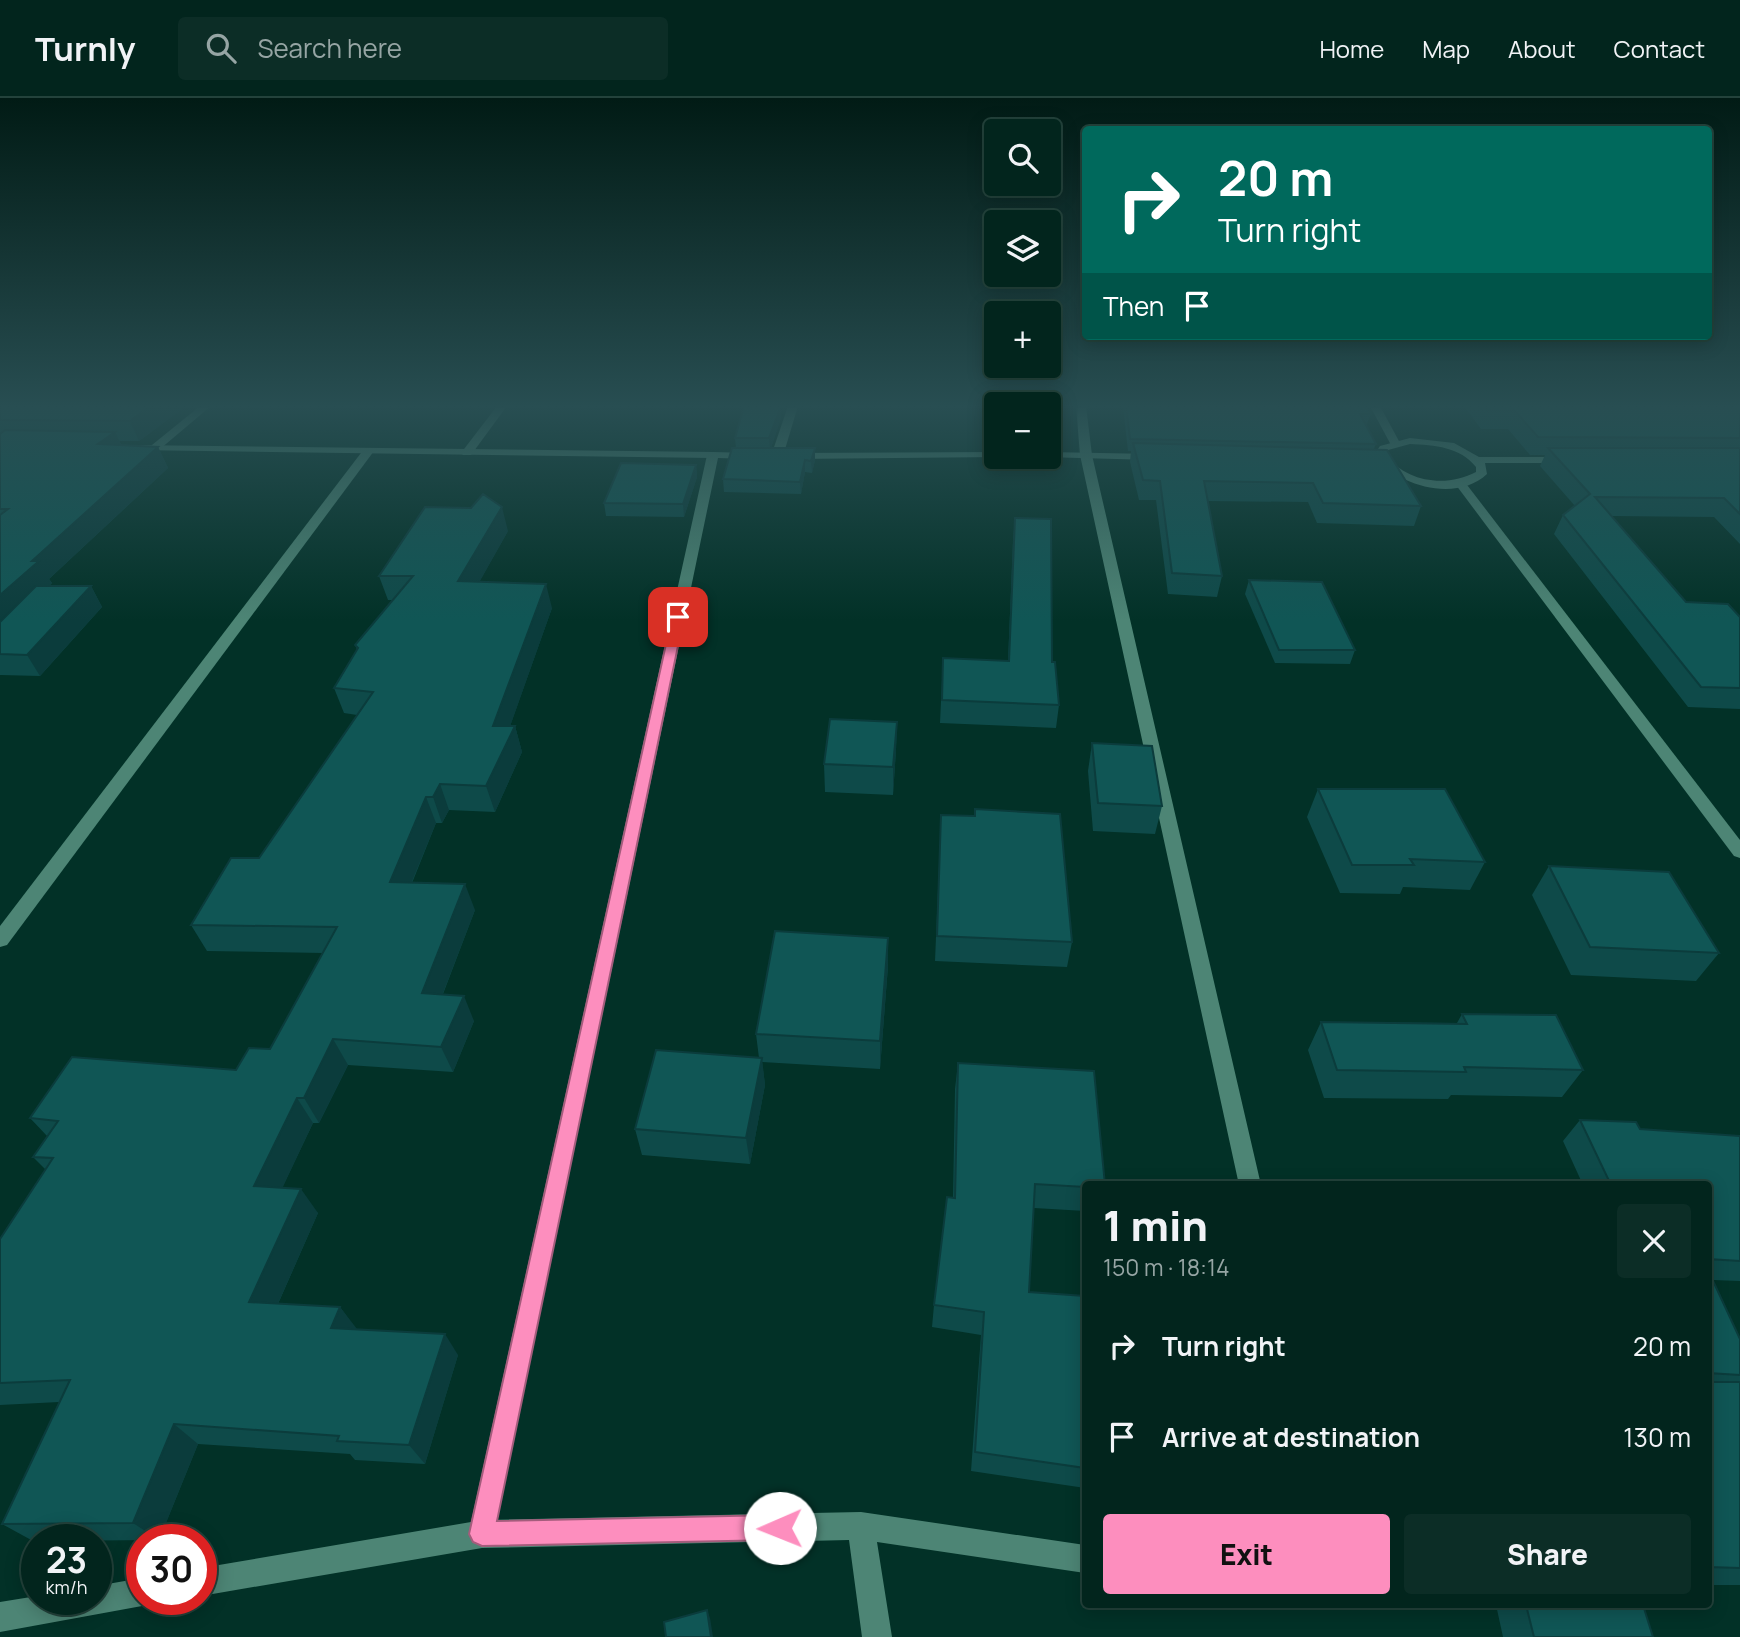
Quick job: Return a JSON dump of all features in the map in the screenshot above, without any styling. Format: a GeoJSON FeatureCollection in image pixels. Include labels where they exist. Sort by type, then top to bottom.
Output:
{"type":"FeatureCollection","features":[{"type":"Feature","properties":{"kind":"street"},"geometry":{"type":"LineString","coordinates":[[0,940],[348,478]]}},
{"type":"Feature","properties":{"kind":"street"},"geometry":{"type":"LineString","coordinates":[[482,1534],[708,478]]}},
{"type":"Feature","properties":{"kind":"street"},"geometry":{"type":"LineString","coordinates":[[1091,478],[1249,1181]]}},
{"type":"Feature","properties":{"kind":"street"},"geometry":{"type":"LineString","coordinates":[[1413,478],[1425,482],[1460,483],[1472,478]]}},
{"type":"Feature","properties":{"kind":"street"},"geometry":{"type":"LineString","coordinates":[[1460,483],[1740,852]]}},
{"type":"Feature","properties":{"kind":"street"},"geometry":{"type":"LineString","coordinates":[[861,1526],[877,1637]]}},
{"type":"Feature","properties":{"kind":"street"},"geometry":{"type":"LineString","coordinates":[[217,1579],[482,1534],[861,1526],[1082,1559]]}},
{"type":"Feature","properties":{"kind":"street"},"geometry":{"type":"LineString","coordinates":[[0,1617],[126,1595]]}},
{"type":"Feature","properties":{"kind":"building"},"geometry":{"type":"Polygon","coordinates":[[[0,478],[124,478],[32,561],[39,561],[0,595],[0,515],[8,509],[0,509],[0,478]]]}},
{"type":"Feature","properties":{"kind":"building"},"geometry":{"type":"Polygon","coordinates":[[[615,478],[692,478],[683,504],[604,503],[615,478]]]}},
{"type":"Feature","properties":{"kind":"building"},"geometry":{"type":"Polygon","coordinates":[[[723,478],[801,478],[800,482],[723,478]]]}},
{"type":"Feature","properties":{"kind":"building"},"geometry":{"type":"Polygon","coordinates":[[[1142,478],[1404,478],[1421,506],[1323,503],[1313,483],[1204,481],[1222,576],[1172,573],[1160,481],[1142,478]]]}},
{"type":"Feature","properties":{"kind":"building"},"geometry":{"type":"Polygon","coordinates":[[[1575,478],[1740,478],[1740,514],[1724,498],[1595,497],[1686,602],[1728,604],[1740,617],[1740,688],[1701,687],[1563,515],[1590,494],[1575,478]]]}},
{"type":"Feature","properties":{"kind":"building"},"geometry":{"type":"Polygon","coordinates":[[[483,494],[502,507],[458,581],[546,584],[493,726],[515,726],[486,786],[440,784],[433,797],[426,797],[390,882],[465,884],[422,993],[464,996],[441,1047],[333,1039],[304,1098],[297,1098],[254,1186],[301,1189],[249,1302],[340,1307],[331,1328],[445,1334],[409,1445],[337,1441],[339,1436],[174,1424],[133,1523],[2,1524],[70,1380],[0,1383],[0,1239],[53,1158],[33,1157],[58,1121],[30,1118],[72,1057],[236,1070],[249,1048],[270,1049],[337,927],[191,925],[231,858],[259,858],[373,692],[334,688],[358,648],[355,645],[413,576],[379,576],[425,507],[471,508],[483,494]]]}},
{"type":"Feature","properties":{"kind":"building"},"geometry":{"type":"Polygon","coordinates":[[[1015,518],[1051,519],[1052,662],[1055,662],[1059,705],[942,700],[943,658],[1009,661],[1015,518]]]}},
{"type":"Feature","properties":{"kind":"building"},"geometry":{"type":"Polygon","coordinates":[[[1249,580],[1322,582],[1355,650],[1279,650],[1249,580]]]}},
{"type":"Feature","properties":{"kind":"building"},"geometry":{"type":"Polygon","coordinates":[[[36,586],[91,586],[27,655],[0,654],[0,622],[36,586]]]}},
{"type":"Feature","properties":{"kind":"building"},"geometry":{"type":"Polygon","coordinates":[[[830,719],[897,722],[893,767],[824,764],[830,719]]]}},
{"type":"Feature","properties":{"kind":"building"},"geometry":{"type":"Polygon","coordinates":[[[1092,743],[1152,746],[1162,806],[1098,803],[1092,743]]]}},
{"type":"Feature","properties":{"kind":"building"},"geometry":{"type":"Polygon","coordinates":[[[1318,789],[1445,789],[1485,862],[1410,859],[1414,865],[1352,865],[1318,789]]]}},
{"type":"Feature","properties":{"kind":"building"},"geometry":{"type":"Polygon","coordinates":[[[975,809],[1060,814],[1072,942],[937,936],[941,815],[975,816],[975,809]]]}},
{"type":"Feature","properties":{"kind":"building"},"geometry":{"type":"Polygon","coordinates":[[[1549,866],[1669,872],[1719,953],[1590,947],[1549,866]]]}},
{"type":"Feature","properties":{"kind":"building"},"geometry":{"type":"Polygon","coordinates":[[[775,931],[888,938],[880,1041],[756,1034],[775,931]]]}},
{"type":"Feature","properties":{"kind":"building"},"geometry":{"type":"Polygon","coordinates":[[[1462,1014],[1556,1015],[1583,1070],[1464,1067],[1466,1072],[1337,1070],[1321,1022],[1467,1024],[1462,1014]]]}},
{"type":"Feature","properties":{"kind":"building"},"geometry":{"type":"Polygon","coordinates":[[[656,1050],[762,1058],[746,1138],[635,1129],[656,1050]]]}},
{"type":"Feature","properties":{"kind":"building"},"geometry":{"type":"Polygon","coordinates":[[[958,1063],[1094,1071],[1105,1181],[1082,1181],[1082,1187],[1035,1184],[1029,1292],[1082,1296],[1082,1468],[975,1452],[984,1312],[934,1305],[947,1197],[955,1198],[958,1063]]]}},
{"type":"Feature","properties":{"kind":"building"},"geometry":{"type":"Polygon","coordinates":[[[1580,1120],[1636,1122],[1640,1129],[1740,1136],[1740,1261],[1712,1259],[1712,1181],[1609,1181],[1580,1120]]]}},
{"type":"Feature","properties":{"kind":"building"},"geometry":{"type":"Polygon","coordinates":[[[1712,1279],[1740,1339],[1740,1375],[1712,1373],[1712,1279]]]}},
{"type":"Feature","properties":{"kind":"building"},"geometry":{"type":"Polygon","coordinates":[[[1712,1382],[1740,1382],[1740,1568],[1712,1567],[1712,1382]]]}},
{"type":"Feature","properties":{"kind":"building"},"geometry":{"type":"Polygon","coordinates":[[[1527,1608],[1644,1608],[1653,1637],[1534,1637],[1527,1608]]]}},
{"type":"Feature","properties":{"kind":"building"},"geometry":{"type":"Polygon","coordinates":[[[707,1610],[711,1637],[666,1637],[664,1622],[707,1610]]]}},
{"type":"Feature","properties":{"kind":"route"},"geometry":{"type":"LineString","coordinates":[[678,617],[482,1534],[780,1528]]}}]}
